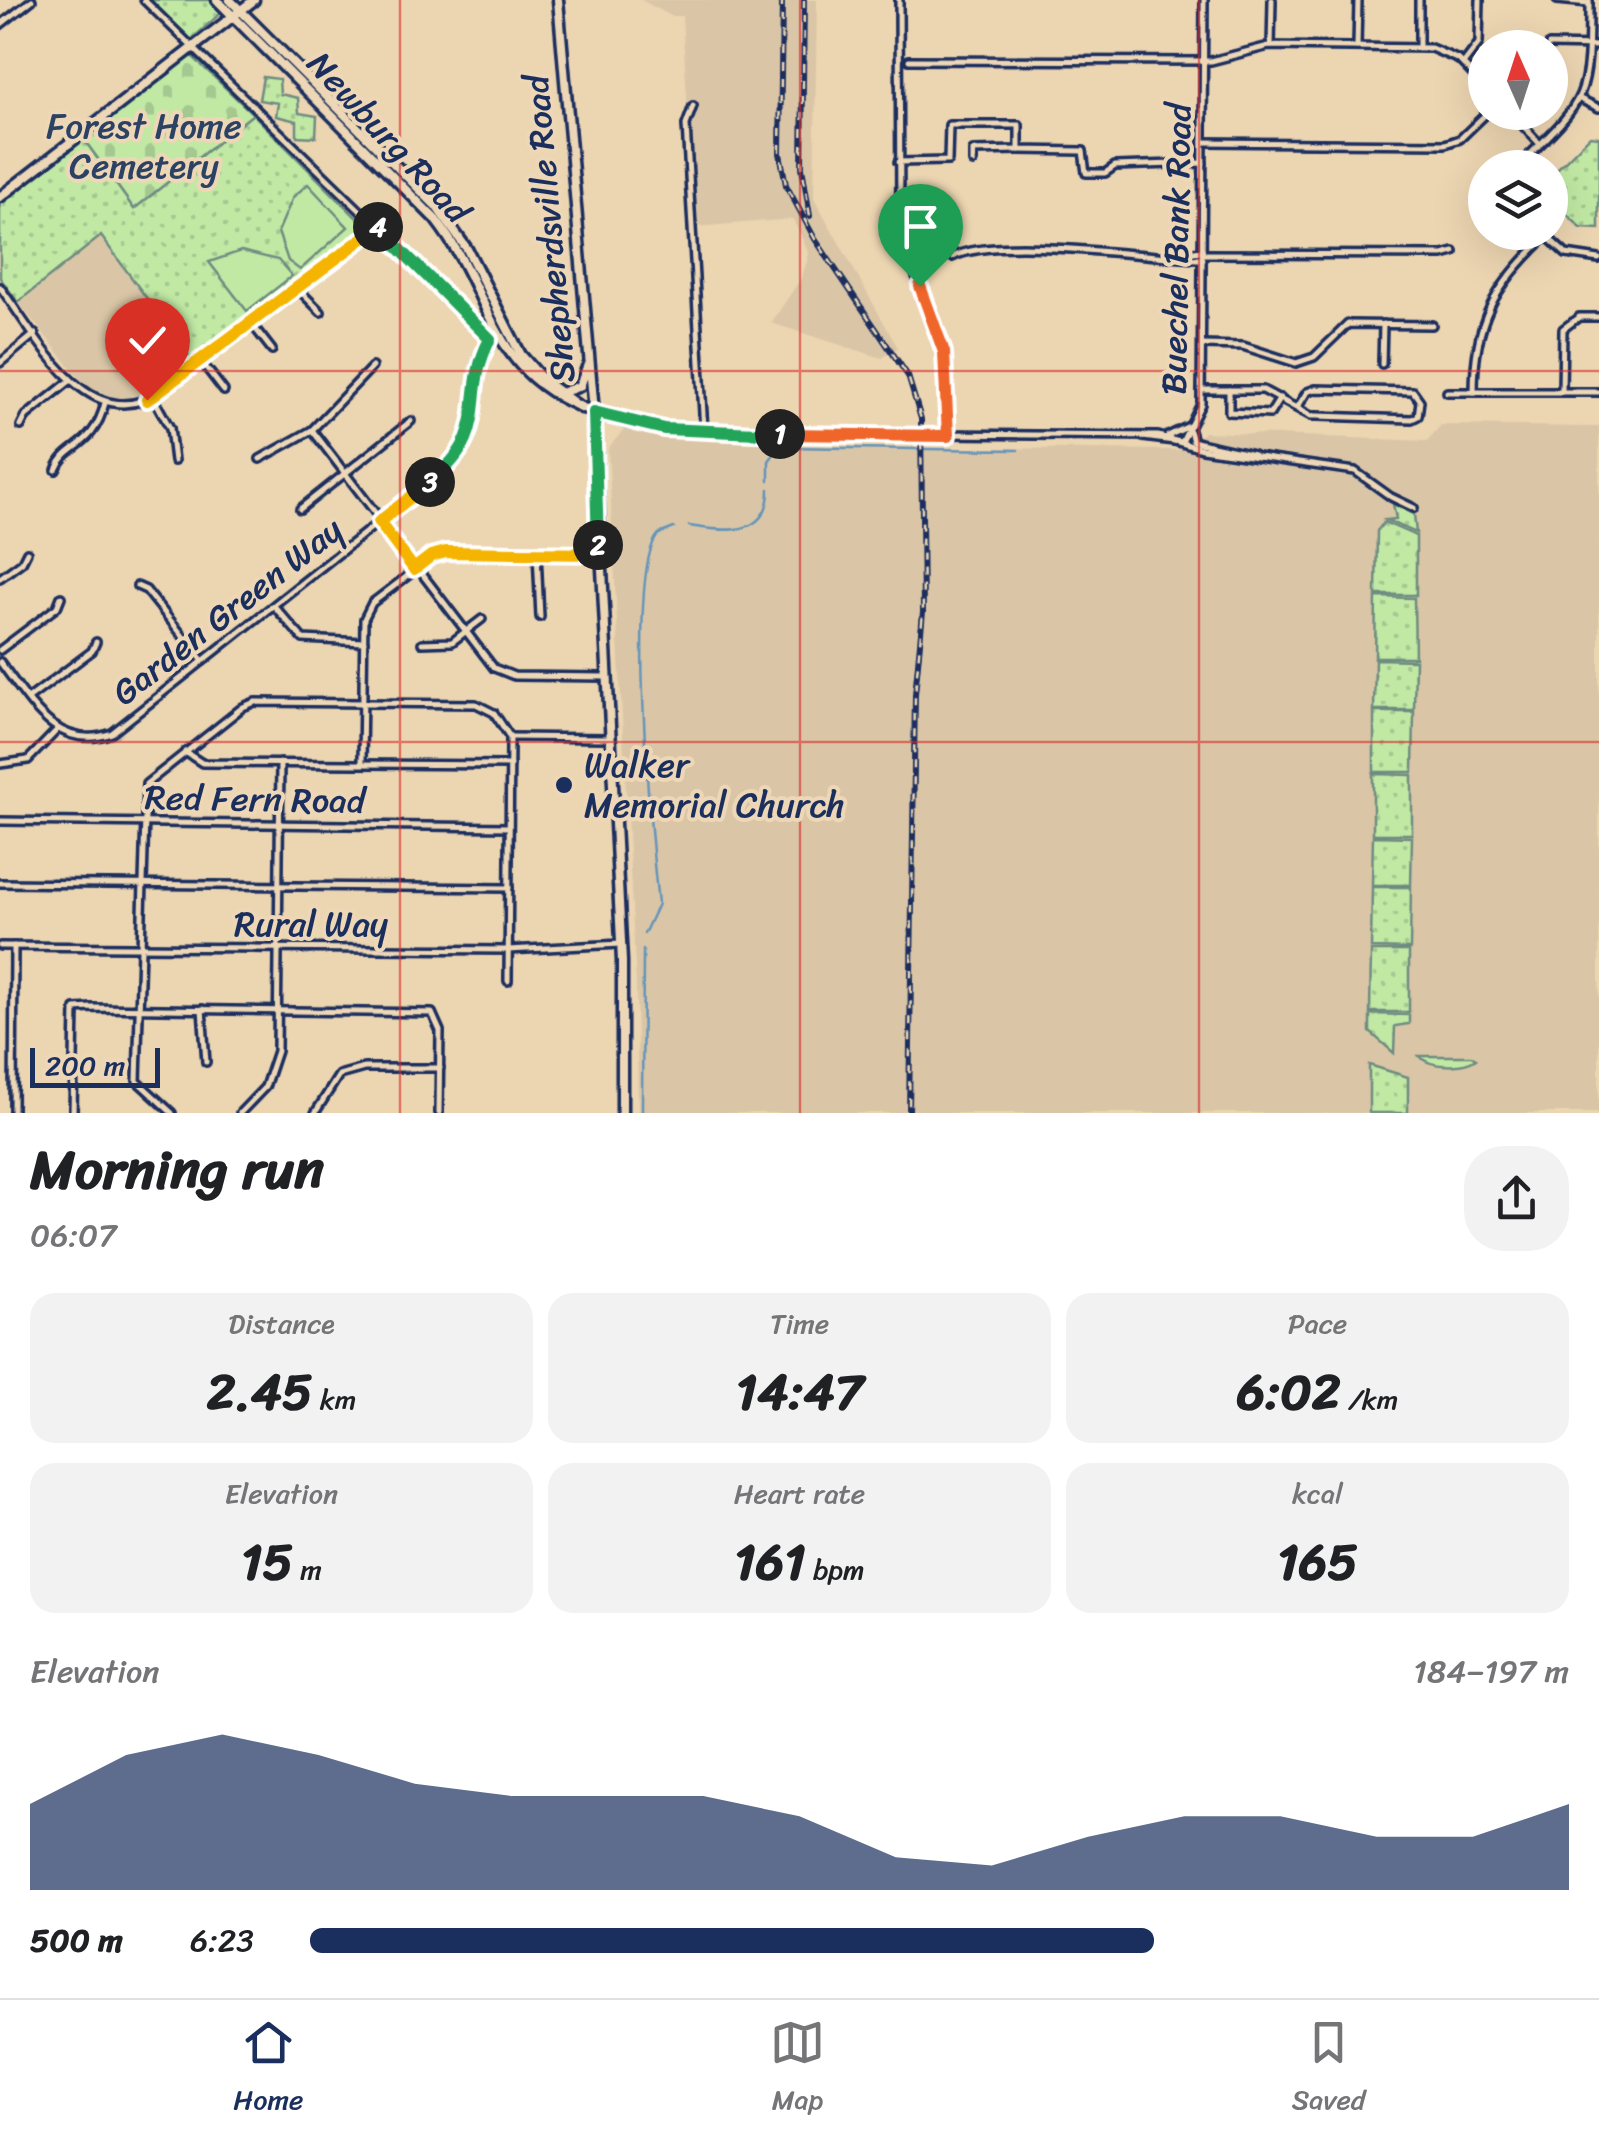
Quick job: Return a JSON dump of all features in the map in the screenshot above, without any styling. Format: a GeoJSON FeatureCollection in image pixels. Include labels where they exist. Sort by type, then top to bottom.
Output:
{"type":"FeatureCollection","features":[{"type":"Feature","properties":{"kind":"main road","name":"Newburg Road"},"geometry":{"type":"LineString","coordinates":[[217,0],[235,12],[436,206],[468,249],[520,355],[581,408]]}},
{"type":"Feature","properties":{"kind":"main road","name":"Newburg Road"},"geometry":{"type":"LineString","coordinates":[[230,0],[235,12],[434,219],[462,258],[508,352],[524,374],[549,394],[594,412]]}},
{"type":"Feature","properties":{"kind":"main road"},"geometry":{"type":"LineString","coordinates":[[0,197],[254,0]]}},
{"type":"Feature","properties":{"kind":"main road","name":"Shepherdsville Road"},"geometry":{"type":"LineString","coordinates":[[558,0],[594,412],[621,944],[622,1113]]}},
{"type":"Feature","properties":{"kind":"main road"},"geometry":{"type":"LineString","coordinates":[[561,393],[580,386],[589,358]]}},
{"type":"Feature","properties":{"kind":"street"},"geometry":{"type":"LineString","coordinates":[[0,25],[32,0]]}},
{"type":"Feature","properties":{"kind":"street"},"geometry":{"type":"LineString","coordinates":[[0,287],[82,392],[105,404],[129,406],[152,397],[378,227],[144,0]]}},
{"type":"Feature","properties":{"kind":"street"},"geometry":{"type":"LineString","coordinates":[[899,0],[898,162],[903,233],[944,352],[948,436]]}},
{"type":"Feature","properties":{"kind":"street","name":"Buechel Bank Road"},"geometry":{"type":"LineString","coordinates":[[594,412],[628,424],[704,432],[1165,437],[1182,442],[1191,427],[1201,390],[1204,0]]}},
{"type":"Feature","properties":{"kind":"street"},"geometry":{"type":"LineString","coordinates":[[1271,46],[1272,0]]}},
{"type":"Feature","properties":{"kind":"street"},"geometry":{"type":"LineString","coordinates":[[1358,0],[1358,48]]}},
{"type":"Feature","properties":{"kind":"street"},"geometry":{"type":"LineString","coordinates":[[1419,0],[1419,48]]}},
{"type":"Feature","properties":{"kind":"street"},"geometry":{"type":"LineString","coordinates":[[1463,64],[1479,43],[1480,0]]}},
{"type":"Feature","properties":{"kind":"street"},"geometry":{"type":"LineString","coordinates":[[1534,150],[1580,98],[1587,80],[1589,2],[1557,0]]}},
{"type":"Feature","properties":{"kind":"street"},"geometry":{"type":"LineString","coordinates":[[1568,45],[1599,46]]}},
{"type":"Feature","properties":{"kind":"street"},"geometry":{"type":"LineString","coordinates":[[909,60],[1225,60],[1271,46],[1419,48],[1444,51],[1468,69]]}},
{"type":"Feature","properties":{"kind":"street"},"geometry":{"type":"LineString","coordinates":[[1580,98],[1599,108]]}},
{"type":"Feature","properties":{"kind":"street"},"geometry":{"type":"LineString","coordinates":[[692,106],[686,125],[704,432]]}},
{"type":"Feature","properties":{"kind":"street"},"geometry":{"type":"LineString","coordinates":[[898,162],[948,161],[948,125],[1019,125],[1019,150]]}},
{"type":"Feature","properties":{"kind":"street"},"geometry":{"type":"LineString","coordinates":[[1203,142],[1445,144],[1460,139],[1469,130]]}},
{"type":"Feature","properties":{"kind":"street"},"geometry":{"type":"LineString","coordinates":[[1527,130],[1540,144]]}},
{"type":"Feature","properties":{"kind":"street"},"geometry":{"type":"LineString","coordinates":[[973,162],[974,151],[1019,150],[1083,151],[1086,173],[1101,174],[1115,166],[1203,163]]}},
{"type":"Feature","properties":{"kind":"street","name":"Garden Green Way"},"geometry":{"type":"LineString","coordinates":[[57,730],[78,738],[112,732],[379,522],[464,449],[475,418],[478,362],[490,339],[378,227]]}},
{"type":"Feature","properties":{"kind":"street"},"geometry":{"type":"LineString","coordinates":[[952,257],[968,250],[1162,256],[1443,256],[1454,252]]}},
{"type":"Feature","properties":{"kind":"street"},"geometry":{"type":"LineString","coordinates":[[1474,392],[1475,345],[1481,323],[1532,250]]}},
{"type":"Feature","properties":{"kind":"street"},"geometry":{"type":"LineString","coordinates":[[1561,250],[1599,258]]}},
{"type":"Feature","properties":{"kind":"street"},"geometry":{"type":"LineString","coordinates":[[297,288],[321,312]]}},
{"type":"Feature","properties":{"kind":"street"},"geometry":{"type":"LineString","coordinates":[[1562,392],[1563,328],[1578,317],[1599,317]]}},
{"type":"Feature","properties":{"kind":"street"},"geometry":{"type":"LineString","coordinates":[[252,323],[272,350]]}},
{"type":"Feature","properties":{"kind":"street"},"geometry":{"type":"LineString","coordinates":[[1202,345],[1243,346],[1296,364],[1314,357],[1348,324],[1432,325]]}},
{"type":"Feature","properties":{"kind":"street"},"geometry":{"type":"LineString","coordinates":[[1382,364],[1383,324]]}},
{"type":"Feature","properties":{"kind":"street"},"geometry":{"type":"LineString","coordinates":[[0,363],[35,334]]}},
{"type":"Feature","properties":{"kind":"street"},"geometry":{"type":"LineString","coordinates":[[201,361],[224,391]]}},
{"type":"Feature","properties":{"kind":"street"},"geometry":{"type":"LineString","coordinates":[[260,460],[312,430],[372,366]]}},
{"type":"Feature","properties":{"kind":"street"},"geometry":{"type":"LineString","coordinates":[[21,426],[26,416],[71,380]]}},
{"type":"Feature","properties":{"kind":"street"},"geometry":{"type":"LineString","coordinates":[[1201,390],[1262,390],[1311,416],[1412,419],[1418,416],[1420,400],[1414,391],[1315,389],[1307,392],[1297,408]]}},
{"type":"Feature","properties":{"kind":"street"},"geometry":{"type":"LineString","coordinates":[[1229,390],[1229,412],[1236,414],[1270,414],[1280,398]]}},
{"type":"Feature","properties":{"kind":"street"},"geometry":{"type":"LineString","coordinates":[[1447,392],[1599,392]]}},
{"type":"Feature","properties":{"kind":"street"},"geometry":{"type":"LineString","coordinates":[[152,397],[170,428],[174,461]]}},
{"type":"Feature","properties":{"kind":"street"},"geometry":{"type":"LineString","coordinates":[[56,470],[60,461],[97,431],[105,404]]}},
{"type":"Feature","properties":{"kind":"street"},"geometry":{"type":"LineString","coordinates":[[300,509],[411,421]]}},
{"type":"Feature","properties":{"kind":"street"},"geometry":{"type":"LineString","coordinates":[[1165,437],[1191,427],[1193,440],[1248,450],[1256,457]]}},
{"type":"Feature","properties":{"kind":"street"},"geometry":{"type":"LineString","coordinates":[[312,430],[414,569],[504,674],[606,677]]}},
{"type":"Feature","properties":{"kind":"street"},"geometry":{"type":"LineString","coordinates":[[1143,438],[1355,470],[1390,497],[1414,508]]}},
{"type":"Feature","properties":{"kind":"street"},"geometry":{"type":"LineString","coordinates":[[0,578],[22,562],[27,552]]}},
{"type":"Feature","properties":{"kind":"street"},"geometry":{"type":"LineString","coordinates":[[362,764],[364,642],[369,606],[440,553],[599,554]]}},
{"type":"Feature","properties":{"kind":"street"},"geometry":{"type":"LineString","coordinates":[[537,554],[540,617]]}},
{"type":"Feature","properties":{"kind":"street"},"geometry":{"type":"LineString","coordinates":[[137,586],[146,590],[203,662]]}},
{"type":"Feature","properties":{"kind":"street"},"geometry":{"type":"LineString","coordinates":[[0,650],[57,606],[61,597]]}},
{"type":"Feature","properties":{"kind":"street"},"geometry":{"type":"LineString","coordinates":[[274,606],[303,639],[364,642]]}},
{"type":"Feature","properties":{"kind":"street"},"geometry":{"type":"LineString","coordinates":[[422,643],[450,643],[482,619]]}},
{"type":"Feature","properties":{"kind":"street"},"geometry":{"type":"LineString","coordinates":[[28,700],[92,651],[96,642]]}},
{"type":"Feature","properties":{"kind":"street"},"geometry":{"type":"LineString","coordinates":[[0,662],[57,730],[28,760],[0,764]]}},
{"type":"Feature","properties":{"kind":"street"},"geometry":{"type":"LineString","coordinates":[[172,1113],[137,1081],[144,787],[247,705],[480,705],[494,714],[510,737],[508,981]]}},
{"type":"Feature","properties":{"kind":"street"},"geometry":{"type":"LineString","coordinates":[[510,737],[609,738]]}},
{"type":"Feature","properties":{"kind":"street"},"geometry":{"type":"LineString","coordinates":[[185,752],[202,762],[510,765]]}},
{"type":"Feature","properties":{"kind":"street"},"geometry":{"type":"LineString","coordinates":[[240,1113],[265,1087],[274,1069],[280,763]]}},
{"type":"Feature","properties":{"kind":"street","name":"Red Fern Road"},"geometry":{"type":"LineString","coordinates":[[0,821],[510,826]]}},
{"type":"Feature","properties":{"kind":"street"},"geometry":{"type":"LineString","coordinates":[[0,883],[509,888]]}},
{"type":"Feature","properties":{"kind":"street","name":"Rural Way"},"geometry":{"type":"LineString","coordinates":[[0,946],[508,950],[621,944]]}},
{"type":"Feature","properties":{"kind":"street"},"geometry":{"type":"LineString","coordinates":[[13,1113],[14,946]]}},
{"type":"Feature","properties":{"kind":"street"},"geometry":{"type":"LineString","coordinates":[[73,1113],[75,1009],[140,1008],[421,1011],[436,1016],[439,1113]]}},
{"type":"Feature","properties":{"kind":"street"},"geometry":{"type":"LineString","coordinates":[[202,1009],[206,1062]]}},
{"type":"Feature","properties":{"kind":"street"},"geometry":{"type":"LineString","coordinates":[[315,1113],[339,1075],[364,1068],[440,1068]]}},
{"type":"Feature","properties":{"kind":"street"},"geometry":{"type":"LineString","coordinates":[[159,1113],[166,1107]]}},
{"type":"Feature","properties":{"kind":"shaded area"},"geometry":{"type":"Polygon","coordinates":[[[641,0],[817,0],[814,198],[898,348],[882,358],[771,323],[802,277],[809,254],[793,219],[695,227],[682,16],[671,16],[641,0]]]}},
{"type":"Feature","properties":{"kind":"shaded area"},"geometry":{"type":"Polygon","coordinates":[[[253,114],[366,227],[139,399],[111,400],[88,389],[18,302],[253,114]]]}},
{"type":"Feature","properties":{"kind":"shaded area"},"geometry":{"type":"Polygon","coordinates":[[[1441,425],[1599,427],[1599,1113],[638,1113],[636,985],[608,448],[624,430],[704,441],[867,447],[1179,450],[1205,432],[1427,441],[1441,425]]]}},
{"type":"Feature","properties":{"kind":"green space"},"geometry":{"type":"Polygon","coordinates":[[[150,0],[213,0],[223,11],[191,40],[150,0]]]}},
{"type":"Feature","properties":{"kind":"green space","name":"Forest Home Cemetery"},"geometry":{"type":"Polygon","coordinates":[[[192,56],[253,114],[134,209],[83,138],[192,56]]]}},
{"type":"Feature","properties":{"kind":"green space"},"geometry":{"type":"Polygon","coordinates":[[[263,77],[279,79],[280,94],[298,98],[299,113],[317,116],[316,137],[297,136],[297,121],[276,116],[278,103],[259,100],[263,77]]]}},
{"type":"Feature","properties":{"kind":"green space"},"geometry":{"type":"Polygon","coordinates":[[[253,114],[366,227],[192,360],[101,236],[18,302],[0,278],[0,204],[83,138],[134,209],[253,114]]]}},
{"type":"Feature","properties":{"kind":"green space"},"geometry":{"type":"Polygon","coordinates":[[[1590,136],[1599,137],[1599,229],[1581,228],[1568,215],[1568,158],[1590,136]]]}},
{"type":"Feature","properties":{"kind":"green space"},"geometry":{"type":"Polygon","coordinates":[[[308,184],[348,227],[300,270],[288,261],[278,232],[293,197],[308,184]]]}},
{"type":"Feature","properties":{"kind":"green space"},"geometry":{"type":"Polygon","coordinates":[[[241,251],[278,260],[292,276],[247,311],[209,262],[241,251]]]}},
{"type":"Feature","properties":{"kind":"green space"},"geometry":{"type":"Polygon","coordinates":[[[1393,504],[1414,514],[1416,533],[1386,520],[1396,519],[1393,504]]]}},
{"type":"Feature","properties":{"kind":"green space"},"geometry":{"type":"Polygon","coordinates":[[[1384,522],[1416,536],[1416,595],[1376,595],[1377,531],[1384,522]]]}},
{"type":"Feature","properties":{"kind":"green space"},"geometry":{"type":"Polygon","coordinates":[[[1376,597],[1414,598],[1415,657],[1375,657],[1376,597]]]}},
{"type":"Feature","properties":{"kind":"green space"},"geometry":{"type":"Polygon","coordinates":[[[1375,659],[1415,660],[1414,710],[1374,710],[1375,659]]]}},
{"type":"Feature","properties":{"kind":"green space"},"geometry":{"type":"Polygon","coordinates":[[[1374,712],[1414,712],[1413,772],[1374,772],[1374,712]]]}},
{"type":"Feature","properties":{"kind":"green space"},"geometry":{"type":"Polygon","coordinates":[[[1373,774],[1412,775],[1412,834],[1373,834],[1373,774]]]}},
{"type":"Feature","properties":{"kind":"green space"},"geometry":{"type":"Polygon","coordinates":[[[1373,836],[1412,837],[1411,885],[1372,885],[1373,836]]]}},
{"type":"Feature","properties":{"kind":"green space"},"geometry":{"type":"Polygon","coordinates":[[[1372,887],[1411,887],[1410,949],[1371,948],[1372,887]]]}},
{"type":"Feature","properties":{"kind":"green space"},"geometry":{"type":"Polygon","coordinates":[[[1371,951],[1409,951],[1409,1012],[1370,1012],[1371,951]]]}},
{"type":"Feature","properties":{"kind":"green space"},"geometry":{"type":"Polygon","coordinates":[[[1370,1014],[1409,1015],[1409,1024],[1395,1026],[1394,1053],[1370,1032],[1370,1014]]]}},
{"type":"Feature","properties":{"kind":"green space"},"geometry":{"type":"Polygon","coordinates":[[[1419,1056],[1471,1056],[1476,1059],[1447,1065],[1419,1056]]]}},
{"type":"Feature","properties":{"kind":"green space"},"geometry":{"type":"Polygon","coordinates":[[[1369,1065],[1408,1077],[1408,1113],[1369,1113],[1369,1065]]]}},
{"type":"Feature","properties":{"kind":"waterway"},"geometry":{"type":"LineString","coordinates":[[769,481],[769,461],[779,447],[918,449]]}},
{"type":"Feature","properties":{"kind":"waterway"},"geometry":{"type":"LineString","coordinates":[[924,449],[1018,450]]}},
{"type":"Feature","properties":{"kind":"waterway"},"geometry":{"type":"LineString","coordinates":[[689,526],[743,528],[762,516],[769,489]]}},
{"type":"Feature","properties":{"kind":"waterway"},"geometry":{"type":"LineString","coordinates":[[644,934],[658,904],[644,710],[644,597],[649,557],[659,534],[674,528]]}},
{"type":"Feature","properties":{"kind":"waterway"},"geometry":{"type":"LineString","coordinates":[[642,1113],[643,950]]}},
{"type":"Feature","properties":{"kind":"railway"},"geometry":{"type":"LineString","coordinates":[[782,0],[780,153],[786,185],[815,239],[908,376],[921,419],[923,612],[915,694],[909,1113]]}},
{"type":"Feature","properties":{"kind":"railway"},"geometry":{"type":"LineString","coordinates":[[804,0],[802,167],[810,216]]}},
{"type":"Feature","properties":{"kind":"place","name":"Walker Memorial Church"},"geometry":{"type":"Point","coordinates":[564,785]}},
{"type":"Feature","properties":{"kind":"route"},"geometry":{"type":"LineString","coordinates":[[147,400],[378,227],[490,339],[476,369],[475,418],[464,449],[447,468],[379,522],[414,569],[431,556],[446,552],[599,554],[594,412],[628,424],[692,432],[948,436],[944,352],[920,286]]}}]}
